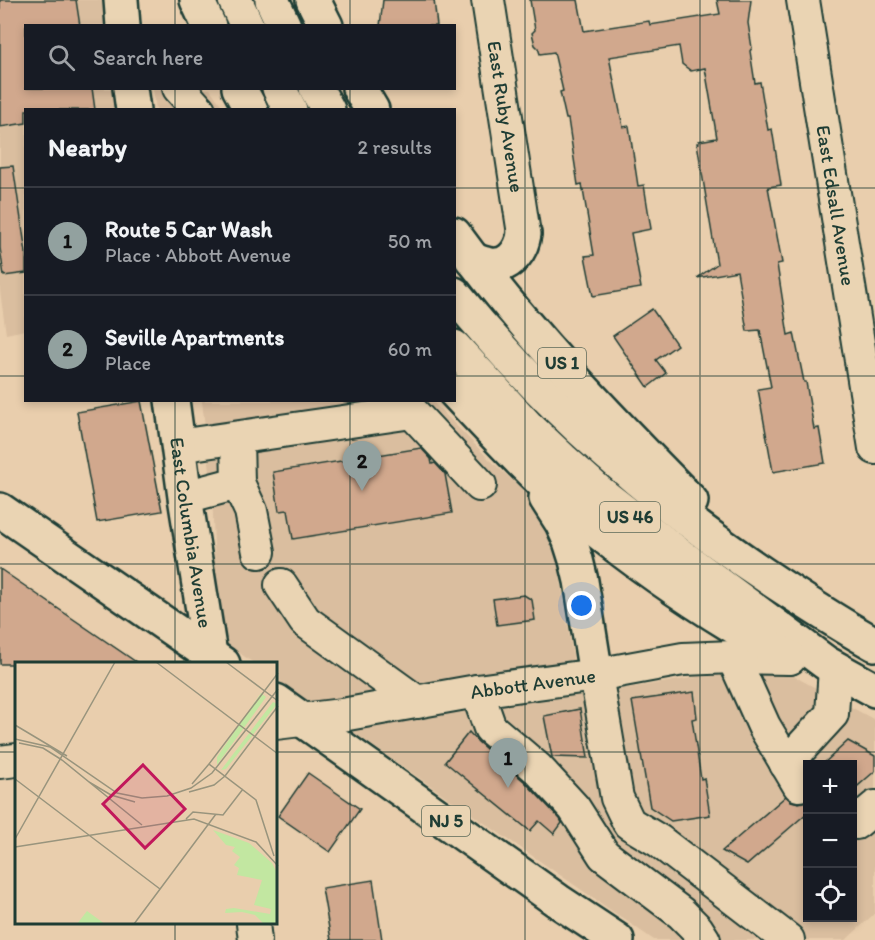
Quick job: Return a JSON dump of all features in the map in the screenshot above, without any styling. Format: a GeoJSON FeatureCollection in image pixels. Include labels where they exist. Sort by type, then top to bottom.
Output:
{"type":"FeatureCollection","features":[{"type":"Feature","properties":{"kind":"main road"},"geometry":{"type":"LineString","coordinates":[[121,0],[123,24]]}},
{"type":"Feature","properties":{"kind":"main road"},"geometry":{"type":"LineString","coordinates":[[197,0],[207,24]]}},
{"type":"Feature","properties":{"kind":"main road"},"geometry":{"type":"LineString","coordinates":[[235,0],[246,24]]}},
{"type":"Feature","properties":{"kind":"main road"},"geometry":{"type":"LineString","coordinates":[[272,0],[283,24]]}},
{"type":"Feature","properties":{"kind":"main road"},"geometry":{"type":"LineString","coordinates":[[313,0],[325,24]]}},
{"type":"Feature","properties":{"kind":"main road"},"geometry":{"type":"LineString","coordinates":[[130,90],[133,108]]}},
{"type":"Feature","properties":{"kind":"main road"},"geometry":{"type":"LineString","coordinates":[[240,90],[250,108]]}},
{"type":"Feature","properties":{"kind":"main road"},"geometry":{"type":"LineString","coordinates":[[280,90],[289,108]]}},
{"type":"Feature","properties":{"kind":"main road"},"geometry":{"type":"LineString","coordinates":[[317,90],[327,108]]}},
{"type":"Feature","properties":{"kind":"main road"},"geometry":{"type":"LineString","coordinates":[[360,90],[371,108]]}},
{"type":"Feature","properties":{"kind":"main road"},"geometry":{"type":"LineString","coordinates":[[463,247],[488,265],[503,264],[517,253],[523,244],[524,234]]}},
{"type":"Feature","properties":{"kind":"main road","name":"US 1"},"geometry":{"type":"LineString","coordinates":[[463,247],[540,339],[624,432],[769,578],[875,644]]}},
{"type":"Feature","properties":{"kind":"main road","name":"US 46"},"geometry":{"type":"LineString","coordinates":[[456,296],[510,358],[571,421],[686,519],[769,578]]}},
{"type":"Feature","properties":{"kind":"main road","name":"US 46"},"geometry":{"type":"LineString","coordinates":[[456,349],[527,426],[599,492],[677,553],[831,666]]}},
{"type":"Feature","properties":{"kind":"main road"},"geometry":{"type":"LineString","coordinates":[[456,392],[565,503],[625,553],[734,626],[790,658],[831,666],[875,690]]}},
{"type":"Feature","properties":{"kind":"main road","name":"East Columbia Avenue"},"geometry":{"type":"LineString","coordinates":[[172,402],[185,497],[215,661]]}},
{"type":"Feature","properties":{"kind":"main road"},"geometry":{"type":"LineString","coordinates":[[509,448],[552,507],[570,541],[580,581],[596,675]]}},
{"type":"Feature","properties":{"kind":"main road"},"geometry":{"type":"LineString","coordinates":[[0,510],[215,661]]}},
{"type":"Feature","properties":{"kind":"main road","name":"NJ 5"},"geometry":{"type":"LineString","coordinates":[[278,704],[290,722],[617,940]]}},
{"type":"Feature","properties":{"kind":"street","name":"East Ruby Avenue"},"geometry":{"type":"LineString","coordinates":[[488,0],[524,234]]}},
{"type":"Feature","properties":{"kind":"street","name":"East Edsall Avenue"},"geometry":{"type":"LineString","coordinates":[[803,0],[875,448]]}},
{"type":"Feature","properties":{"kind":"street"},"geometry":{"type":"LineString","coordinates":[[178,446],[412,412],[480,485]]}},
{"type":"Feature","properties":{"kind":"street"},"geometry":{"type":"LineString","coordinates":[[237,438],[238,483],[251,511],[259,552]]}},
{"type":"Feature","properties":{"kind":"street"},"geometry":{"type":"LineString","coordinates":[[185,497],[238,483]]}},
{"type":"Feature","properties":{"kind":"street"},"geometry":{"type":"LineString","coordinates":[[281,585],[305,621],[417,702]]}},
{"type":"Feature","properties":{"kind":"street"},"geometry":{"type":"LineString","coordinates":[[733,657],[764,726],[792,774],[832,714],[831,666]]}},
{"type":"Feature","properties":{"kind":"street","name":"Abbott Avenue"},"geometry":{"type":"LineString","coordinates":[[290,722],[477,691],[596,675],[683,659],[790,658]]}},
{"type":"Feature","properties":{"kind":"street"},"geometry":{"type":"LineString","coordinates":[[596,675],[616,798],[629,823],[659,841],[788,940]]}},
{"type":"Feature","properties":{"kind":"street"},"geometry":{"type":"LineString","coordinates":[[477,691],[490,728],[538,769],[574,808],[604,855],[681,914],[697,929],[704,940]]}},
{"type":"Feature","properties":{"kind":"street"},"geometry":{"type":"LineString","coordinates":[[0,762],[15,760]]}},
{"type":"Feature","properties":{"kind":"street"},"geometry":{"type":"LineString","coordinates":[[857,822],[875,807]]}},
{"type":"Feature","properties":{"kind":"street"},"geometry":{"type":"LineString","coordinates":[[253,925],[255,940]]}},
{"type":"Feature","properties":{"kind":"shaded area"},"geometry":{"type":"Polygon","coordinates":[[[0,0],[121,0],[123,24],[24,24],[24,90],[130,90],[133,108],[24,108],[24,330],[6,334],[0,291],[0,0]]]}},
{"type":"Feature","properties":{"kind":"shaded area"},"geometry":{"type":"Polygon","coordinates":[[[153,90],[211,90],[223,108],[156,108],[153,90]]]}},
{"type":"Feature","properties":{"kind":"shaded area"},"geometry":{"type":"Polygon","coordinates":[[[202,402],[433,402],[489,459],[545,510],[560,562],[560,576],[579,696],[698,677],[765,672],[788,673],[875,720],[875,913],[846,940],[654,940],[278,680],[278,662],[252,662],[217,637],[212,488],[202,402]]]}},
{"type":"Feature","properties":{"kind":"building"},"geometry":{"type":"Polygon","coordinates":[[[0,0],[76,0],[80,24],[24,24],[24,90],[92,90],[95,108],[24,108],[24,123],[0,127],[0,0]]]}},
{"type":"Feature","properties":{"kind":"building"},"geometry":{"type":"Polygon","coordinates":[[[383,0],[434,0],[437,24],[380,24],[383,0]]]}},
{"type":"Feature","properties":{"kind":"building"},"geometry":{"type":"Polygon","coordinates":[[[530,0],[578,0],[584,31],[649,21],[650,25],[720,14],[717,0],[751,0],[748,23],[755,83],[760,82],[768,130],[772,129],[781,185],[768,187],[782,263],[777,264],[788,335],[794,333],[814,429],[819,428],[825,463],[773,472],[758,389],[771,387],[760,330],[747,331],[737,271],[697,278],[717,264],[697,143],[717,138],[705,68],[691,71],[682,64],[679,46],[609,57],[623,127],[629,126],[638,186],[644,185],[651,229],[631,233],[641,288],[593,296],[585,256],[594,255],[582,184],[578,185],[568,119],[566,119],[560,92],[563,91],[554,52],[540,54],[535,45],[530,0]]]}},
{"type":"Feature","properties":{"kind":"building"},"geometry":{"type":"Polygon","coordinates":[[[13,166],[24,240],[24,273],[4,276],[0,248],[0,167],[13,166]]]}},
{"type":"Feature","properties":{"kind":"building"},"geometry":{"type":"Polygon","coordinates":[[[652,309],[677,345],[656,360],[666,373],[648,387],[613,336],[652,309]]]}},
{"type":"Feature","properties":{"kind":"building"},"geometry":{"type":"Polygon","coordinates":[[[141,402],[162,511],[97,522],[77,412],[141,402]]]}},
{"type":"Feature","properties":{"kind":"building"},"geometry":{"type":"Polygon","coordinates":[[[421,448],[431,459],[432,464],[435,463],[445,474],[452,513],[293,539],[288,510],[279,511],[273,472],[421,448]]]}},
{"type":"Feature","properties":{"kind":"building"},"geometry":{"type":"Polygon","coordinates":[[[0,569],[136,662],[15,662],[15,664],[0,664],[0,569]]]}},
{"type":"Feature","properties":{"kind":"building"},"geometry":{"type":"Polygon","coordinates":[[[524,595],[532,600],[535,620],[497,625],[493,599],[524,595]]]}},
{"type":"Feature","properties":{"kind":"building"},"geometry":{"type":"Polygon","coordinates":[[[694,692],[697,718],[692,719],[701,779],[704,778],[710,815],[671,821],[650,807],[632,701],[694,692]]]}},
{"type":"Feature","properties":{"kind":"building"},"geometry":{"type":"Polygon","coordinates":[[[580,709],[588,758],[552,757],[544,716],[580,709]]]}},
{"type":"Feature","properties":{"kind":"building"},"geometry":{"type":"Polygon","coordinates":[[[469,732],[525,782],[560,819],[562,823],[554,834],[539,821],[530,831],[445,762],[469,732]]]}},
{"type":"Feature","properties":{"kind":"building"},"geometry":{"type":"Polygon","coordinates":[[[848,741],[875,756],[875,771],[857,787],[857,760],[827,760],[848,741]]]}},
{"type":"Feature","properties":{"kind":"building"},"geometry":{"type":"Polygon","coordinates":[[[308,773],[360,809],[330,852],[278,816],[308,773]]]}},
{"type":"Feature","properties":{"kind":"building"},"geometry":{"type":"Polygon","coordinates":[[[786,796],[791,801],[803,802],[803,816],[747,865],[722,851],[786,796]]]}},
{"type":"Feature","properties":{"kind":"building"},"geometry":{"type":"Polygon","coordinates":[[[373,880],[382,940],[331,940],[322,888],[373,880]]]}},
{"type":"Feature","properties":{"kind":"place","name":"Seville Apartments"},"geometry":{"type":"Point","coordinates":[362,491]}},
{"type":"Feature","properties":{"kind":"place","name":"Route 5 Car Wash"},"geometry":{"type":"Point","coordinates":[508,788]}}]}
